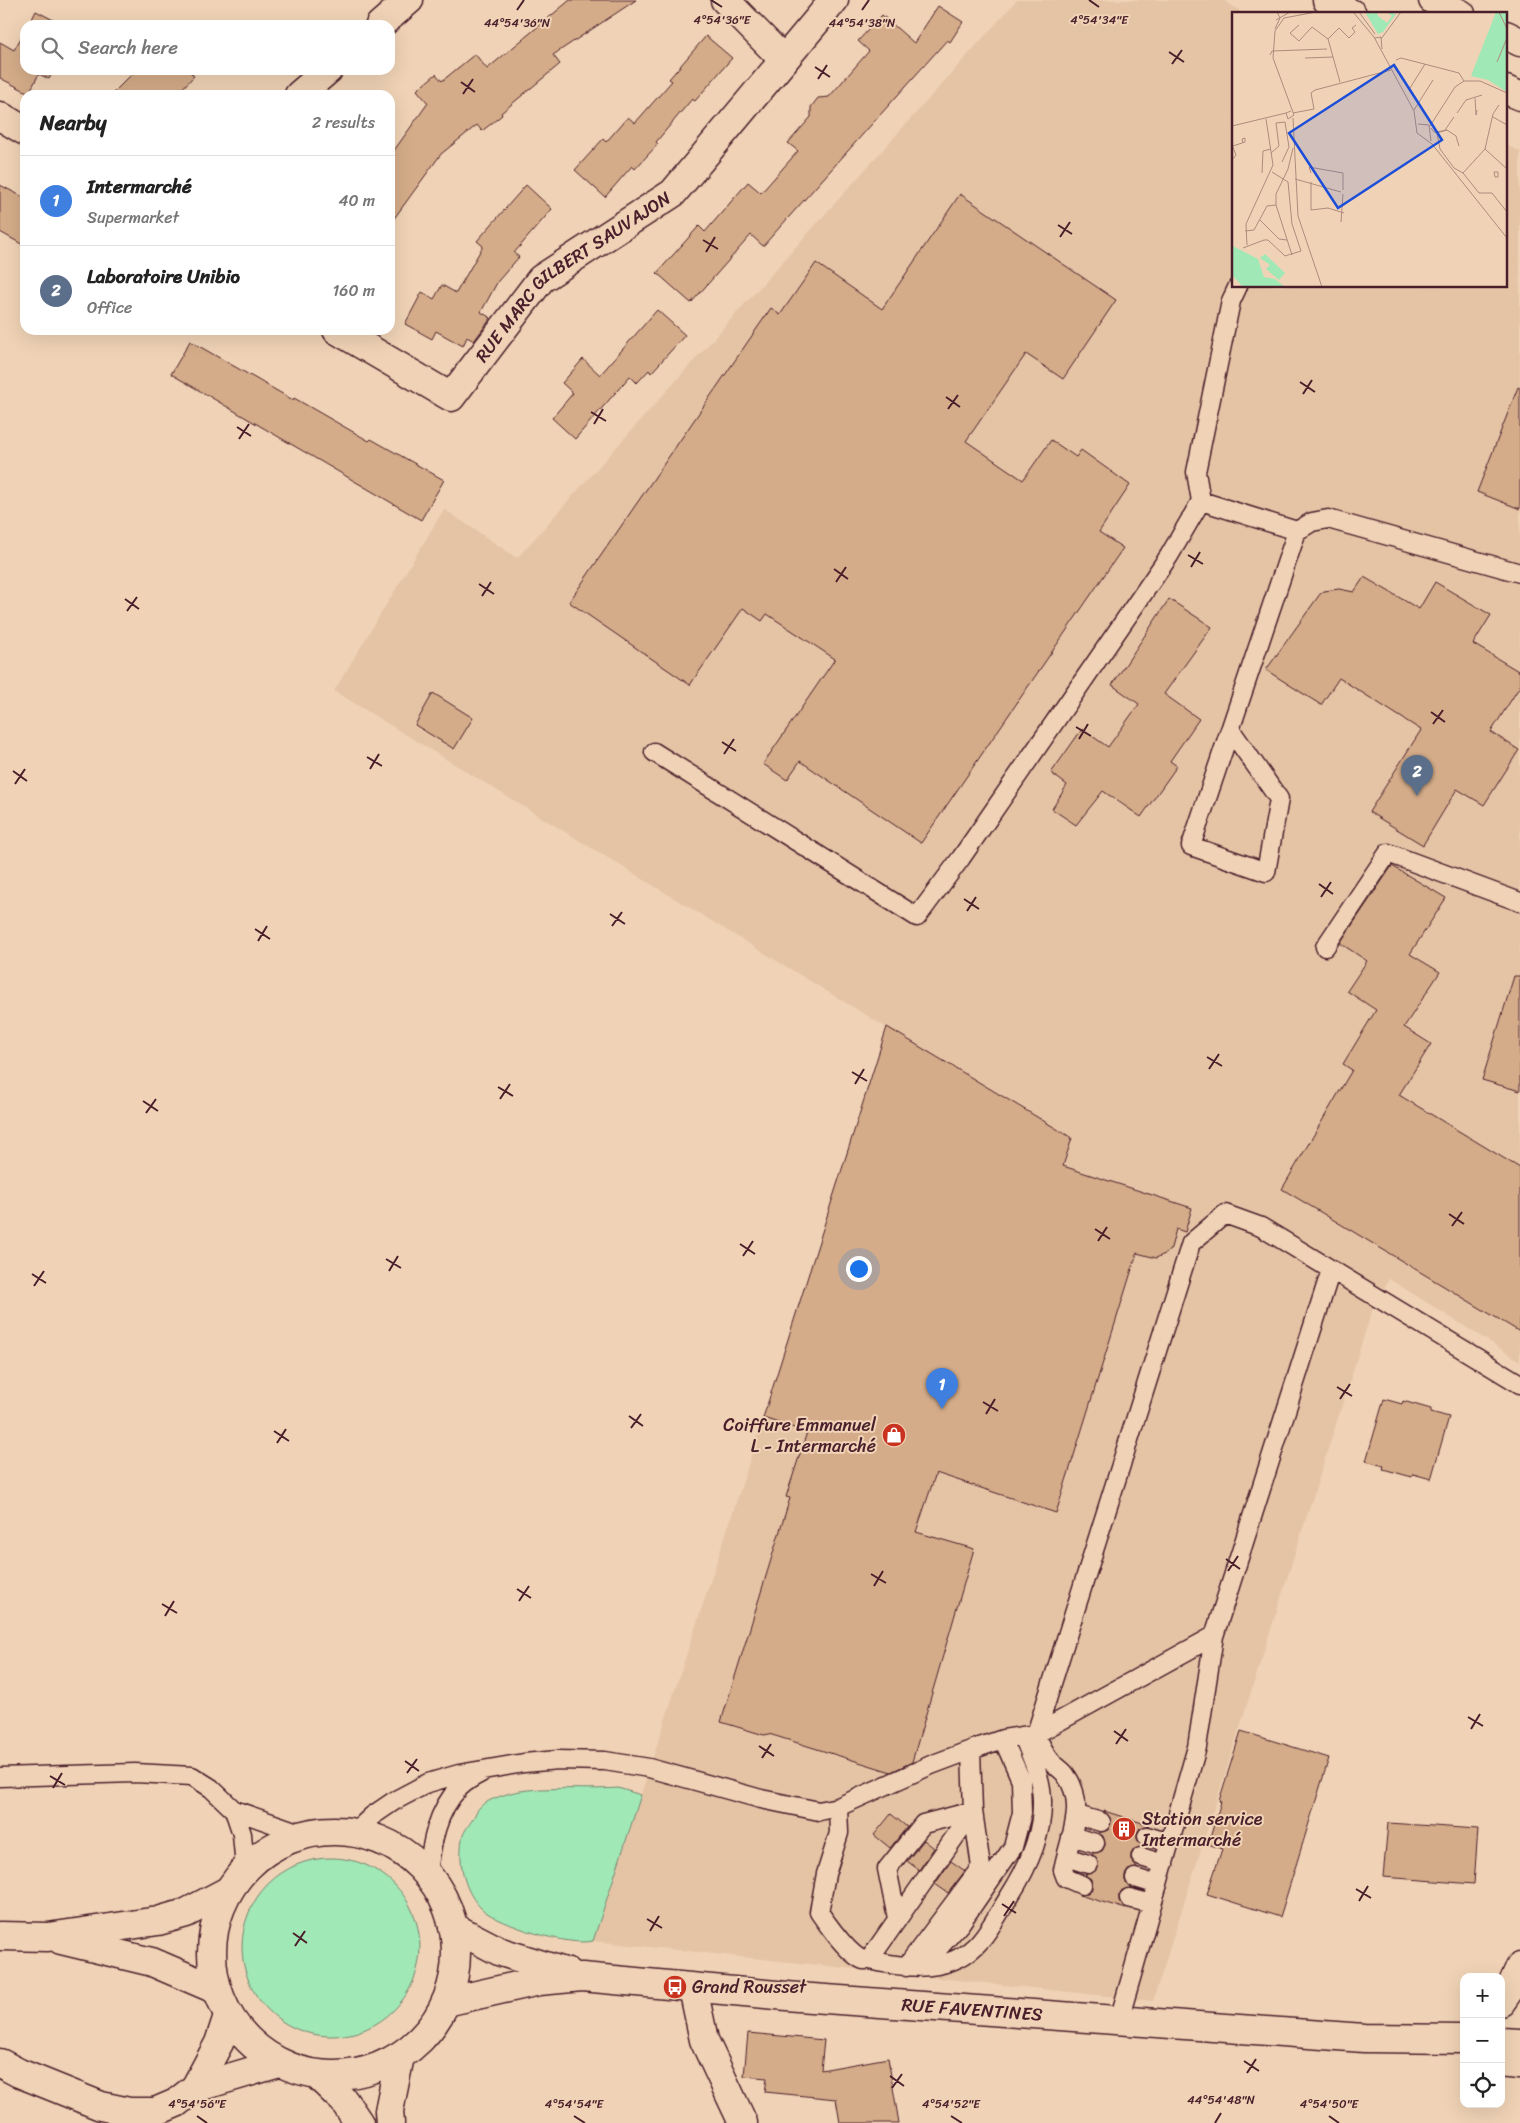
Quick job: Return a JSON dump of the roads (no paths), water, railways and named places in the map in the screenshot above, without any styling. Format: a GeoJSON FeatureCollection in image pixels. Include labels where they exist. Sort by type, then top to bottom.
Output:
{"type":"FeatureCollection","features":[{"type":"Feature","properties":{"kind":"main road"},"geometry":{"type":"LineString","coordinates":[[386,20],[409,0]]}},
{"type":"Feature","properties":{"kind":"main road"},"geometry":{"type":"LineString","coordinates":[[725,0],[784,60]]}},
{"type":"Feature","properties":{"kind":"main road","name":"RUE MARC GILBERT SAUVAJON"},"geometry":{"type":"LineString","coordinates":[[346,335],[451,397],[541,280],[673,193],[834,0]]}},
{"type":"Feature","properties":{"kind":"main road"},"geometry":{"type":"LineString","coordinates":[[1327,0],[1348,12]]}},
{"type":"Feature","properties":{"kind":"main road"},"geometry":{"type":"LineString","coordinates":[[1433,0],[1457,12]]}},
{"type":"Feature","properties":{"kind":"main road"},"geometry":{"type":"LineString","coordinates":[[1508,37],[1520,42]]}},
{"type":"Feature","properties":{"kind":"main road"},"geometry":{"type":"LineString","coordinates":[[305,90],[322,75]]}},
{"type":"Feature","properties":{"kind":"main road"},"geometry":{"type":"LineString","coordinates":[[1508,91],[1520,96]]}},
{"type":"Feature","properties":{"kind":"main road"},"geometry":{"type":"LineString","coordinates":[[0,116],[20,128]]}},
{"type":"Feature","properties":{"kind":"main road"},"geometry":{"type":"LineString","coordinates":[[329,1830],[355,1832],[383,1840],[408,1854],[428,1874],[444,1899],[453,1927],[456,1965],[446,2002],[427,2033],[400,2056],[374,2069],[346,2075],[317,2075],[279,2063],[250,2043],[228,2016],[216,1990],[211,1956],[215,1923],[228,1891],[245,1868],[271,1847],[303,1834],[329,1830]]}},
{"type":"Feature","properties":{"kind":"main road"},"geometry":{"type":"LineString","coordinates":[[0,1936],[48,1937],[158,1921],[186,1913],[228,1891]]}},
{"type":"Feature","properties":{"kind":"main road","name":"RUE FAVENTINES"},"geometry":{"type":"LineString","coordinates":[[453,1927],[501,1952],[582,1977]]}},
{"type":"Feature","properties":{"kind":"main road"},"geometry":{"type":"LineString","coordinates":[[48,1937],[152,1962],[216,1990]]}},
{"type":"Feature","properties":{"kind":"main road"},"geometry":{"type":"LineString","coordinates":[[1505,1996],[1520,1967]]}},
{"type":"Feature","properties":{"kind":"main road","name":"RUE FAVENTINES"},"geometry":{"type":"LineString","coordinates":[[446,2002],[539,1981],[582,1977],[693,1988],[1364,2038],[1460,2039]]}},
{"type":"Feature","properties":{"kind":"main road"},"geometry":{"type":"LineString","coordinates":[[693,1988],[704,2040],[743,2123]]}},
{"type":"Feature","properties":{"kind":"main road"},"geometry":{"type":"LineString","coordinates":[[170,2110],[219,2043],[228,2016]]}},
{"type":"Feature","properties":{"kind":"main road","name":"RUE FAVENTINES"},"geometry":{"type":"LineString","coordinates":[[1364,2038],[1460,2054]]}},
{"type":"Feature","properties":{"kind":"main road"},"geometry":{"type":"LineString","coordinates":[[1505,2042],[1520,2043]]}},
{"type":"Feature","properties":{"kind":"main road"},"geometry":{"type":"LineString","coordinates":[[390,2123],[389,2111],[400,2056]]}},
{"type":"Feature","properties":{"kind":"main road"},"geometry":{"type":"LineString","coordinates":[[1505,2062],[1520,2064]]}},
{"type":"Feature","properties":{"kind":"main road"},"geometry":{"type":"LineString","coordinates":[[0,2063],[19,2073],[101,2106],[130,2112],[170,2110],[279,2063]]}},
{"type":"Feature","properties":{"kind":"main road"},"geometry":{"type":"LineString","coordinates":[[317,2075],[344,2101],[359,2123]]}},
{"type":"Feature","properties":{"kind":"lane"},"geometry":{"type":"LineString","coordinates":[[654,752],[917,916],[961,858],[1169,556],[1201,501],[1196,472],[1231,301],[1237,288]]}},
{"type":"Feature","properties":{"kind":"lane"},"geometry":{"type":"LineString","coordinates":[[1201,501],[1297,531]]}},
{"type":"Feature","properties":{"kind":"lane"},"geometry":{"type":"LineString","coordinates":[[1230,729],[1279,799],[1266,872],[1191,846],[1230,729],[1297,531],[1312,522],[1328,519],[1520,573]]}},
{"type":"Feature","properties":{"kind":"lane"},"geometry":{"type":"LineString","coordinates":[[1325,947],[1388,853],[1520,902]]}},
{"type":"Feature","properties":{"kind":"lane"},"geometry":{"type":"LineString","coordinates":[[838,1807],[839,1833],[826,1874],[819,1912],[837,1938],[863,1960],[885,1965],[910,1967],[955,1961],[979,1942],[1025,1872],[1037,1836],[1042,1801],[1030,1735],[1191,1243],[1225,1214],[1261,1227],[1520,1384]]}},
{"type":"Feature","properties":{"kind":"lane"},"geometry":{"type":"LineString","coordinates":[[1119,2020],[1197,1747],[1214,1636],[1331,1270]]}},
{"type":"Feature","properties":{"kind":"lane"},"geometry":{"type":"LineString","coordinates":[[355,1832],[372,1816],[394,1801],[428,1783],[459,1774],[524,1763],[558,1760],[605,1761],[649,1768],[761,1799],[819,1811],[838,1807],[931,1765],[1003,1739],[1030,1735],[1214,1636]]}},
{"type":"Feature","properties":{"kind":"lane"},"geometry":{"type":"LineString","coordinates":[[1030,1735],[1051,1762],[1064,1774],[1070,1783],[1076,1799],[1077,1815],[1063,1870],[1066,1878],[1071,1882],[1082,1885]]}},
{"type":"Feature","properties":{"kind":"lane"},"geometry":{"type":"LineString","coordinates":[[910,1967],[936,1951],[960,1924],[1013,1847],[1022,1813],[1021,1780],[1003,1739]]}},
{"type":"Feature","properties":{"kind":"lane"},"geometry":{"type":"LineString","coordinates":[[910,1967],[981,1867],[973,1811],[972,1750]]}},
{"type":"Feature","properties":{"kind":"lane"},"geometry":{"type":"LineString","coordinates":[[428,1874],[430,1846],[451,1799],[458,1789],[486,1770]]}},
{"type":"Feature","properties":{"kind":"lane"},"geometry":{"type":"LineString","coordinates":[[0,1777],[135,1773],[192,1776],[211,1788],[234,1810],[303,1834]]}},
{"type":"Feature","properties":{"kind":"lane"},"geometry":{"type":"LineString","coordinates":[[234,1810],[242,1834],[245,1868]]}},
{"type":"Feature","properties":{"kind":"lane"},"geometry":{"type":"LineString","coordinates":[[868,1960],[973,1811]]}},
{"type":"Feature","properties":{"kind":"lane"},"geometry":{"type":"LineString","coordinates":[[897,1918],[887,1869],[923,1824],[973,1811]]}},
{"type":"Feature","properties":{"kind":"lane"},"geometry":{"type":"LineString","coordinates":[[1077,1815],[1101,1822]]}},
{"type":"Feature","properties":{"kind":"lane"},"geometry":{"type":"LineString","coordinates":[[1071,1836],[1095,1843]]}},
{"type":"Feature","properties":{"kind":"lane"},"geometry":{"type":"LineString","coordinates":[[1147,1836],[1170,1843]]}},
{"type":"Feature","properties":{"kind":"lane"},"geometry":{"type":"LineString","coordinates":[[1066,1857],[1088,1864]]}},
{"type":"Feature","properties":{"kind":"lane"},"geometry":{"type":"LineString","coordinates":[[1141,1857],[1164,1864]]}},
{"type":"Feature","properties":{"kind":"lane"},"geometry":{"type":"LineString","coordinates":[[1134,1878],[1158,1885]]}},
{"type":"Feature","properties":{"kind":"lane"},"geometry":{"type":"LineString","coordinates":[[1129,1898],[1152,1904]]}},
{"type":"Feature","properties":{"kind":"place","name":"Laboratoire Unibio"},"geometry":{"type":"Point","coordinates":[1417,796]}},
{"type":"Feature","properties":{"kind":"place","name":"Intermarché"},"geometry":{"type":"Point","coordinates":[942,1409]}},
{"type":"Feature","properties":{"kind":"place","name":"Coiffure Emmanuel L - Intermarché"},"geometry":{"type":"Point","coordinates":[894,1435]}},
{"type":"Feature","properties":{"kind":"place","name":"Station service Intermarché"},"geometry":{"type":"Point","coordinates":[1124,1829]}},
{"type":"Feature","properties":{"kind":"place","name":"Grand Rousset"},"geometry":{"type":"Point","coordinates":[675,1987]}}]}
